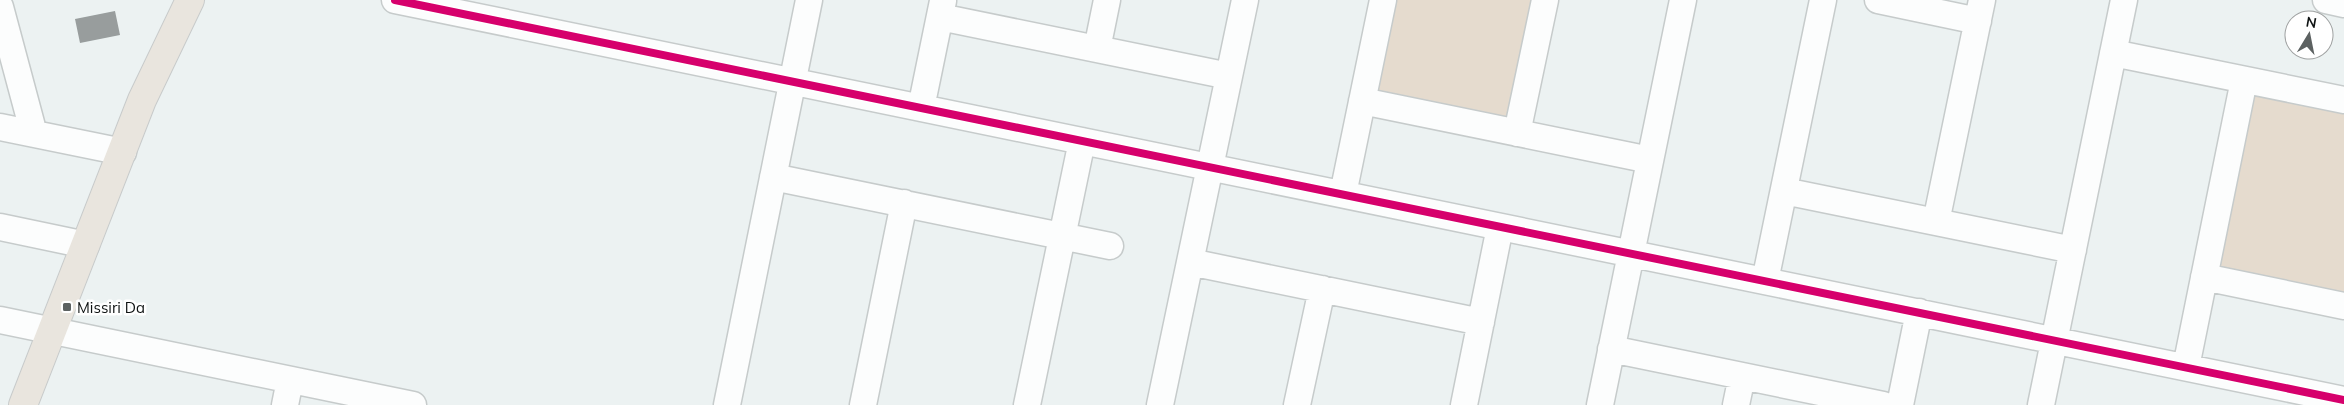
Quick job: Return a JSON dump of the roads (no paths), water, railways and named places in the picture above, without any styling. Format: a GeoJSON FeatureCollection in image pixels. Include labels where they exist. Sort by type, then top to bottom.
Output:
{"type":"FeatureCollection","features":[{"type":"Feature","properties":{"kind":"main road"},"geometry":{"type":"LineString","coordinates":[[23,405],[142,100],[190,0]]}},
{"type":"Feature","properties":{"kind":"street"},"geometry":{"type":"LineString","coordinates":[[395,0],[1919,312],[2342,401]]}},
{"type":"Feature","properties":{"kind":"street"},"geometry":{"type":"LineString","coordinates":[[727,405],[809,0]]}},
{"type":"Feature","properties":{"kind":"street"},"geometry":{"type":"LineString","coordinates":[[1097,49],[1107,0]]}},
{"type":"Feature","properties":{"kind":"street"},"geometry":{"type":"LineString","coordinates":[[1160,405],[1245,0]]}},
{"type":"Feature","properties":{"kind":"street"},"geometry":{"type":"LineString","coordinates":[[1343,194],[1383,0]]}},
{"type":"Feature","properties":{"kind":"street"},"geometry":{"type":"LineString","coordinates":[[1517,133],[1544,0]]}},
{"type":"Feature","properties":{"kind":"street"},"geometry":{"type":"LineString","coordinates":[[1600,405],[1683,0]]}},
{"type":"Feature","properties":{"kind":"street"},"geometry":{"type":"LineString","coordinates":[[1765,281],[1823,0]]}},
{"type":"Feature","properties":{"kind":"street"},"geometry":{"type":"LineString","coordinates":[[1878,0],[1980,10],[1936,222]]}},
{"type":"Feature","properties":{"kind":"street"},"geometry":{"type":"LineString","coordinates":[[2041,405],[2124,0]]}},
{"type":"Feature","properties":{"kind":"street"},"geometry":{"type":"LineString","coordinates":[[2326,0],[2344,4]]}},
{"type":"Feature","properties":{"kind":"street"},"geometry":{"type":"LineString","coordinates":[[921,108],[941,8],[1097,49],[1229,76]]}},
{"type":"Feature","properties":{"kind":"street"},"geometry":{"type":"LineString","coordinates":[[1,12],[34,134]]}},
{"type":"Feature","properties":{"kind":"street"},"geometry":{"type":"LineString","coordinates":[[2113,53],[2344,100]]}},
{"type":"Feature","properties":{"kind":"street"},"geometry":{"type":"LineString","coordinates":[[2186,367],[2244,80]]}},
{"type":"Feature","properties":{"kind":"street"},"geometry":{"type":"LineString","coordinates":[[1362,101],[1650,160]]}},
{"type":"Feature","properties":{"kind":"street"},"geometry":{"type":"LineString","coordinates":[[0,127],[123,152]]}},
{"type":"Feature","properties":{"kind":"street"},"geometry":{"type":"LineString","coordinates":[[1027,405],[1082,141]]}},
{"type":"Feature","properties":{"kind":"street"},"geometry":{"type":"LineString","coordinates":[[773,177],[1110,246]]}},
{"type":"Feature","properties":{"kind":"street"},"geometry":{"type":"LineString","coordinates":[[1784,191],[2073,250]]}},
{"type":"Feature","properties":{"kind":"street"},"geometry":{"type":"LineString","coordinates":[[870,404],[904,203]]}},
{"type":"Feature","properties":{"kind":"street"},"geometry":{"type":"LineString","coordinates":[[1464,405],[1500,226]]}},
{"type":"Feature","properties":{"kind":"street"},"geometry":{"type":"LineString","coordinates":[[0,227],[86,245]]}},
{"type":"Feature","properties":{"kind":"street"},"geometry":{"type":"LineString","coordinates":[[1190,262],[1481,322]]}},
{"type":"Feature","properties":{"kind":"street"},"geometry":{"type":"LineString","coordinates":[[2204,277],[2344,306]]}},
{"type":"Feature","properties":{"kind":"street"},"geometry":{"type":"LineString","coordinates":[[1297,405],[1322,289]]}},
{"type":"Feature","properties":{"kind":"street"},"geometry":{"type":"LineString","coordinates":[[1900,405],[1919,312]]}},
{"type":"Feature","properties":{"kind":"street"},"geometry":{"type":"LineString","coordinates":[[0,320],[413,405]]}},
{"type":"Feature","properties":{"kind":"street"},"geometry":{"type":"LineString","coordinates":[[1612,349],[1883,405]]}},
{"type":"Feature","properties":{"kind":"street"},"geometry":{"type":"LineString","coordinates":[[1736,405],[1742,376]]}},
{"type":"Feature","properties":{"kind":"street"},"geometry":{"type":"LineString","coordinates":[[285,405],[290,380]]}},
{"type":"Feature","properties":{"kind":"place","name":"Missiri Da"},"geometry":{"type":"Point","coordinates":[67,307]}}]}
